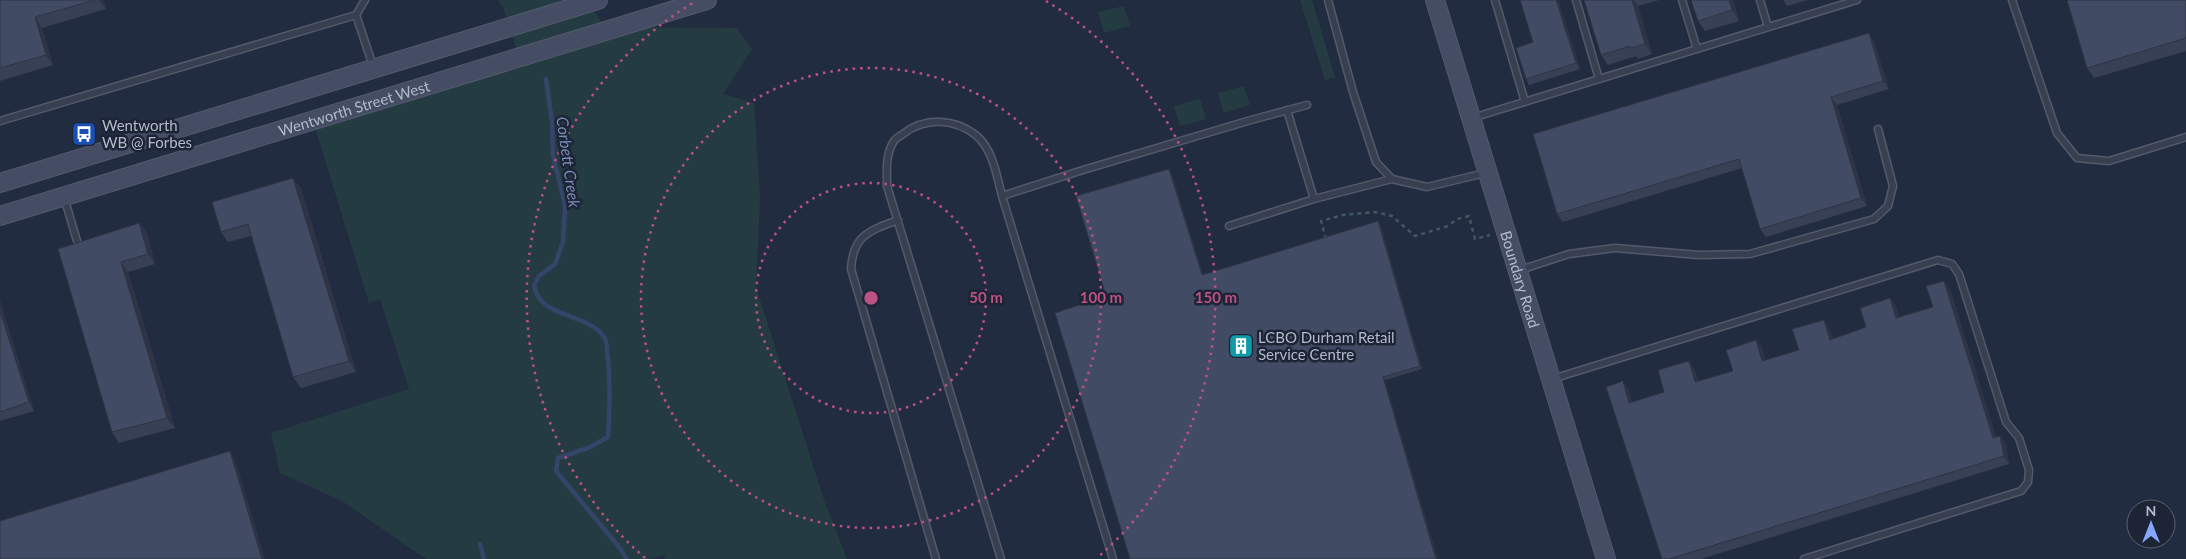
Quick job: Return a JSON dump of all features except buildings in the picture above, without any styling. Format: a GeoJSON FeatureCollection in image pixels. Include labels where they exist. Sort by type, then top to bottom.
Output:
{"type":"FeatureCollection","features":[{"type":"Feature","properties":{"kind":"main road"},"geometry":{"type":"LineString","coordinates":[[0,183],[598,0]]}},
{"type":"Feature","properties":{"kind":"main road","name":"Wentworth Street West"},"geometry":{"type":"LineString","coordinates":[[0,216],[707,0]]}},
{"type":"Feature","properties":{"kind":"main road","name":"Boundary Road"},"geometry":{"type":"LineString","coordinates":[[1435,0],[1606,559]]}},
{"type":"Feature","properties":{"kind":"lane"},"geometry":{"type":"LineString","coordinates":[[0,122],[356,15],[366,0]]}},
{"type":"Feature","properties":{"kind":"lane"},"geometry":{"type":"LineString","coordinates":[[1328,0],[1353,92],[1376,162],[1392,179]]}},
{"type":"Feature","properties":{"kind":"lane"},"geometry":{"type":"LineString","coordinates":[[1496,0],[1525,102]]}},
{"type":"Feature","properties":{"kind":"lane"},"geometry":{"type":"LineString","coordinates":[[1576,0],[1599,79]]}},
{"type":"Feature","properties":{"kind":"lane"},"geometry":{"type":"LineString","coordinates":[[1682,0],[1697,49]]}},
{"type":"Feature","properties":{"kind":"lane"},"geometry":{"type":"LineString","coordinates":[[1760,0],[1768,27]]}},
{"type":"Feature","properties":{"kind":"lane"},"geometry":{"type":"LineString","coordinates":[[1472,118],[1858,0]]}},
{"type":"Feature","properties":{"kind":"lane"},"geometry":{"type":"LineString","coordinates":[[2012,0],[2057,134],[2077,158],[2109,161],[2186,137]]}},
{"type":"Feature","properties":{"kind":"lane"},"geometry":{"type":"LineString","coordinates":[[356,15],[374,68]]}},
{"type":"Feature","properties":{"kind":"lane"},"geometry":{"type":"LineString","coordinates":[[1002,196],[1083,170],[1307,105]]}},
{"type":"Feature","properties":{"kind":"lane"},"geometry":{"type":"LineString","coordinates":[[1287,110],[1314,199]]}},
{"type":"Feature","properties":{"kind":"lane"},"geometry":{"type":"LineString","coordinates":[[1001,559],[887,186],[886,162],[894,140],[912,126],[931,120],[958,124],[978,137],[991,157],[1113,559]]}},
{"type":"Feature","properties":{"kind":"lane"},"geometry":{"type":"LineString","coordinates":[[1519,270],[1569,254],[1615,248],[1699,255],[1750,254],[1874,219],[1888,206],[1893,186],[1878,129]]}},
{"type":"Feature","properties":{"kind":"lane"},"geometry":{"type":"LineString","coordinates":[[1229,226],[1314,199],[1392,179],[1427,187],[1489,172]]}},
{"type":"Feature","properties":{"kind":"lane"},"geometry":{"type":"LineString","coordinates":[[64,196],[77,241]]}},
{"type":"Feature","properties":{"kind":"lane"},"geometry":{"type":"LineString","coordinates":[[898,220],[874,229],[860,237],[852,254],[852,269],[936,559]]}},
{"type":"Feature","properties":{"kind":"lane"},"geometry":{"type":"LineString","coordinates":[[1552,380],[1938,260],[1952,264],[1960,274],[2006,422],[2019,438],[2029,470],[2028,482],[2021,491],[1804,559]]}},
{"type":"Feature","properties":{"kind":"path"},"geometry":{"type":"LineString","coordinates":[[1326,240],[1321,221],[1370,212],[1392,216],[1414,236],[1448,226],[1457,219],[1469,216],[1474,239],[1495,234]]}},
{"type":"Feature","properties":{"kind":"shaded area"},"geometry":{"type":"Polygon","coordinates":[[[497,0],[589,0],[589,4],[605,27],[737,28],[752,49],[723,94],[754,103],[760,197],[756,287],[824,500],[847,559],[664,559],[666,555],[649,559],[426,559],[342,501],[280,473],[271,433],[409,389],[380,299],[369,303],[313,121],[519,57],[503,7],[497,0]]]}},
{"type":"Feature","properties":{"kind":"shaded area"},"geometry":{"type":"Polygon","coordinates":[[[1300,0],[1312,0],[1335,77],[1325,80],[1300,0]]]}},
{"type":"Feature","properties":{"kind":"shaded area"},"geometry":{"type":"Polygon","coordinates":[[[1124,6],[1130,26],[1104,33],[1098,12],[1124,6]]]}},
{"type":"Feature","properties":{"kind":"shaded area"},"geometry":{"type":"Polygon","coordinates":[[[1244,86],[1250,105],[1224,113],[1218,93],[1244,86]]]}},
{"type":"Feature","properties":{"kind":"shaded area"},"geometry":{"type":"Polygon","coordinates":[[[1200,99],[1206,119],[1180,126],[1174,106],[1200,99]]]}},
{"type":"Feature","properties":{"kind":"waterway","name":"Corbett Creek"},"geometry":{"type":"LineString","coordinates":[[546,79],[552,122],[553,155],[565,206],[563,242],[555,264],[539,276],[534,285],[538,296],[545,304],[554,310],[587,323],[604,337],[607,344],[610,384],[608,437],[588,448],[558,458],[556,471],[627,559]]}},
{"type":"Feature","properties":{"kind":"waterway"},"geometry":{"type":"LineString","coordinates":[[480,544],[484,559]]}},
{"type":"Feature","properties":{"kind":"place","name":"Wentworth WB @ Forbes"},"geometry":{"type":"Point","coordinates":[84,134]}},
{"type":"Feature","properties":{"kind":"place","name":"LCBO Durham Retail Service Centre"},"geometry":{"type":"Point","coordinates":[1241,346]}}]}
